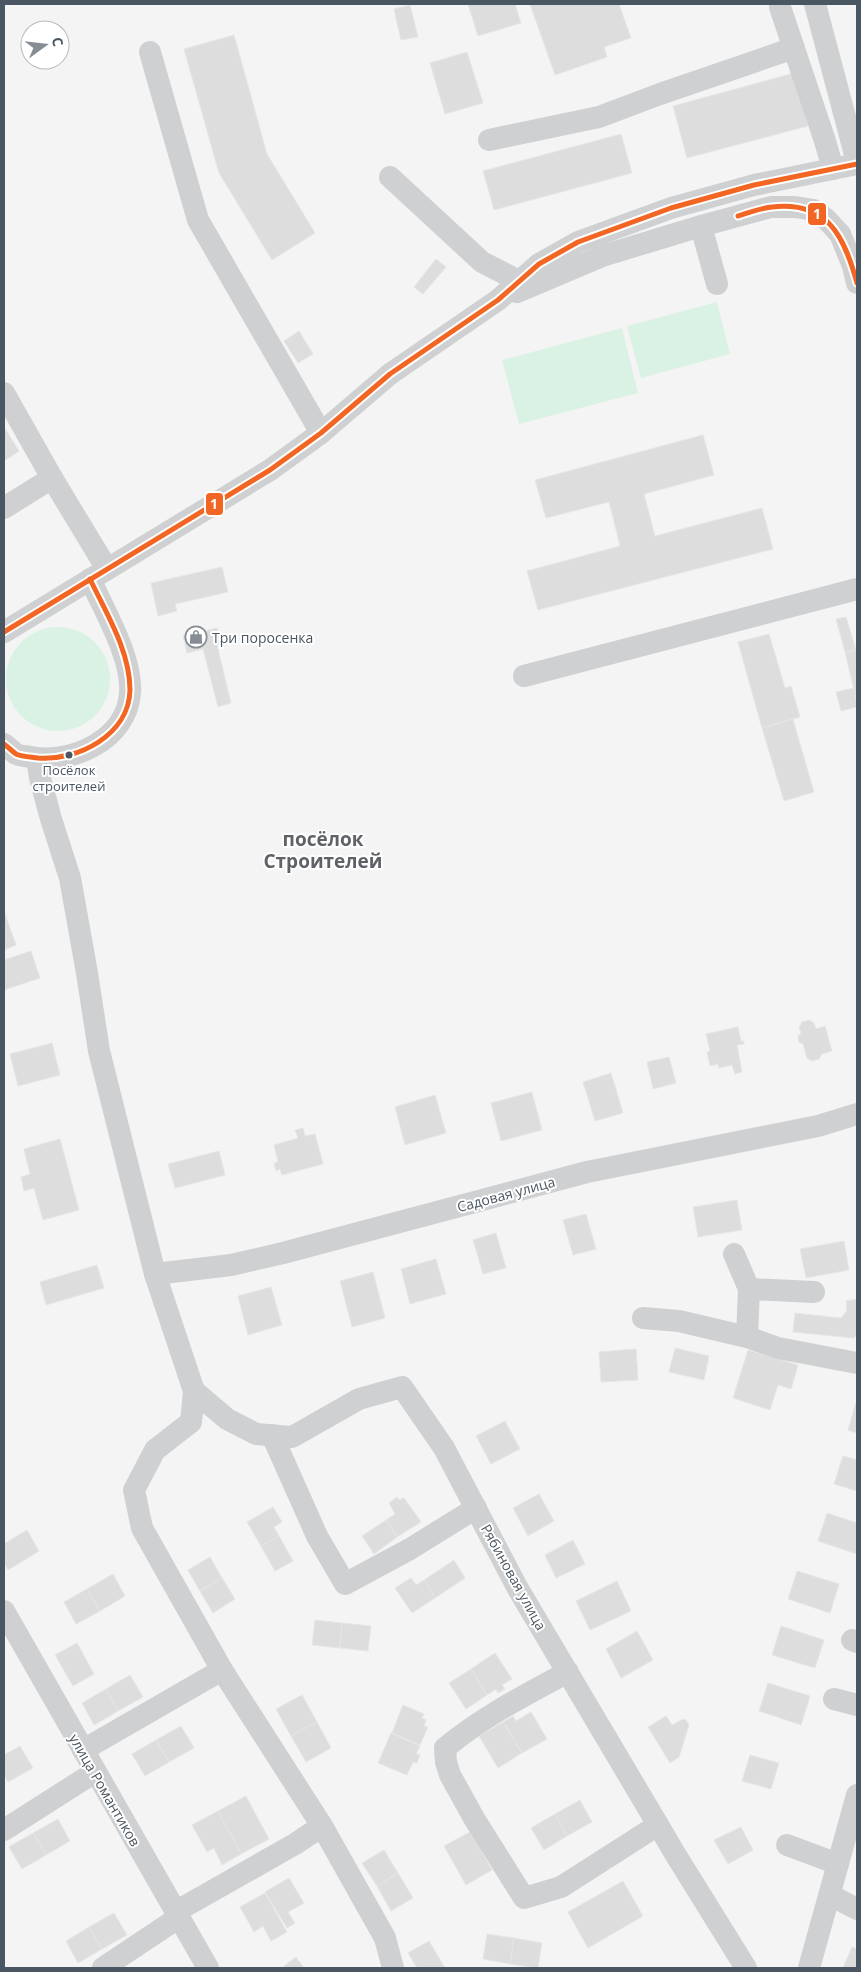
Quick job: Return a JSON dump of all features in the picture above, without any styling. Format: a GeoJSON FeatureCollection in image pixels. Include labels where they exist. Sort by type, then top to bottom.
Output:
{"type":"FeatureCollection","features":[{"type":"Feature","properties":{"kind":"street"},"geometry":{"type":"LineString","coordinates":[[4,632],[270,470],[322,433],[390,374],[498,300],[539,264],[578,242],[671,208],[754,185],[857,163],[815,4]]}},
{"type":"Feature","properties":{"kind":"street"},"geometry":{"type":"LineString","coordinates":[[780,7],[833,169]]}},
{"type":"Feature","properties":{"kind":"street"},"geometry":{"type":"LineString","coordinates":[[489,140],[599,117],[794,48]]}},
{"type":"Feature","properties":{"kind":"street"},"geometry":{"type":"LineString","coordinates":[[150,52],[198,220],[322,433]]}},
{"type":"Feature","properties":{"kind":"street"},"geometry":{"type":"LineString","coordinates":[[390,177],[482,262],[519,281]]}},
{"type":"Feature","properties":{"kind":"street"},"geometry":{"type":"LineString","coordinates":[[498,300],[602,256],[771,207],[795,207],[814,210],[826,219],[840,234],[853,266],[857,283]]}},
{"type":"Feature","properties":{"kind":"street"},"geometry":{"type":"LineString","coordinates":[[701,226],[717,284]]}},
{"type":"Feature","properties":{"kind":"street"},"geometry":{"type":"LineString","coordinates":[[4,393],[52,478],[99,574],[128,669],[130,693],[124,715],[114,732],[95,746],[72,756],[37,758],[17,754],[4,744]]}},
{"type":"Feature","properties":{"kind":"street"},"geometry":{"type":"LineString","coordinates":[[4,508],[52,478]]}},
{"type":"Feature","properties":{"kind":"street"},"geometry":{"type":"LineString","coordinates":[[524,676],[857,589]]}},
{"type":"Feature","properties":{"kind":"street"},"geometry":{"type":"LineString","coordinates":[[37,758],[40,778],[51,819],[70,878],[99,1051],[155,1274],[194,1391],[191,1422],[155,1450],[134,1490],[142,1528],[222,1670],[322,1826],[385,1938],[393,1968]]}},
{"type":"Feature","properties":{"kind":"street","name":"Садовая улица"},"geometry":{"type":"LineString","coordinates":[[155,1274],[231,1265],[283,1253],[587,1172],[818,1126],[857,1114]]}},
{"type":"Feature","properties":{"kind":"street"},"geometry":{"type":"LineString","coordinates":[[734,1254],[748,1289],[747,1337]]}},
{"type":"Feature","properties":{"kind":"street"},"geometry":{"type":"LineString","coordinates":[[748,1289],[814,1292]]}},
{"type":"Feature","properties":{"kind":"street"},"geometry":{"type":"LineString","coordinates":[[643,1318],[679,1321],[747,1337],[778,1348],[857,1362]]}},
{"type":"Feature","properties":{"kind":"street","name":"Рябиновая улица"},"geometry":{"type":"LineString","coordinates":[[194,1391],[227,1419],[256,1434],[292,1437],[360,1399],[402,1387],[444,1448],[517,1586],[658,1825],[746,1968]]}},
{"type":"Feature","properties":{"kind":"street"},"geometry":{"type":"LineString","coordinates":[[272,1435],[317,1536],[346,1584],[410,1549],[476,1508]]}},
{"type":"Feature","properties":{"kind":"street","name":"улица Романтиков"},"geometry":{"type":"LineString","coordinates":[[5,1618],[208,1968]]}},
{"type":"Feature","properties":{"kind":"street"},"geometry":{"type":"LineString","coordinates":[[83,1750],[222,1670]]}},
{"type":"Feature","properties":{"kind":"street"},"geometry":{"type":"LineString","coordinates":[[568,1672],[463,1732],[445,1748],[446,1762],[450,1775],[475,1820],[524,1898],[561,1887],[658,1825]]}},
{"type":"Feature","properties":{"kind":"street"},"geometry":{"type":"LineString","coordinates":[[834,1699],[857,1705]]}},
{"type":"Feature","properties":{"kind":"street"},"geometry":{"type":"LineString","coordinates":[[4,1830],[95,1772]]}},
{"type":"Feature","properties":{"kind":"street"},"geometry":{"type":"LineString","coordinates":[[810,1968],[857,1795]]}},
{"type":"Feature","properties":{"kind":"street"},"geometry":{"type":"LineString","coordinates":[[103,1968],[177,1915],[322,1826]]}},
{"type":"Feature","properties":{"kind":"street"},"geometry":{"type":"LineString","coordinates":[[787,1845],[838,1864]]}},
{"type":"Feature","properties":{"kind":"street"},"geometry":{"type":"LineString","coordinates":[[830,1895],[857,1909]]}},
{"type":"Feature","properties":{"kind":"green space"},"geometry":{"type":"Polygon","coordinates":[[[717,302],[730,354],[641,378],[627,326],[717,302]]]}},
{"type":"Feature","properties":{"kind":"green space"},"geometry":{"type":"Polygon","coordinates":[[[622,328],[638,393],[519,424],[502,360],[622,328]]]}},
{"type":"Feature","properties":{"kind":"green space"},"geometry":{"type":"Polygon","coordinates":[[[58,627],[78,631],[87,635],[95,642],[102,650],[106,659],[110,679],[106,699],[102,708],[95,716],[87,723],[78,727],[58,731],[38,727],[29,723],[21,716],[14,708],[10,699],[6,679],[10,659],[14,650],[21,642],[29,635],[38,631],[58,627]]]}},
{"type":"Feature","properties":{"kind":"building"},"geometry":{"type":"Polygon","coordinates":[[[468,4],[515,4],[521,23],[478,36],[468,4]]]}},
{"type":"Feature","properties":{"kind":"building"},"geometry":{"type":"Polygon","coordinates":[[[530,4],[619,4],[631,38],[604,47],[607,57],[555,75],[530,4]]]}},
{"type":"Feature","properties":{"kind":"building"},"geometry":{"type":"Polygon","coordinates":[[[410,5],[418,37],[401,40],[394,9],[410,5]]]}},
{"type":"Feature","properties":{"kind":"building"},"geometry":{"type":"Polygon","coordinates":[[[234,35],[267,154],[315,233],[272,260],[219,173],[184,49],[234,35]]]}},
{"type":"Feature","properties":{"kind":"building"},"geometry":{"type":"Polygon","coordinates":[[[467,52],[483,103],[445,114],[430,63],[467,52]]]}},
{"type":"Feature","properties":{"kind":"building"},"geometry":{"type":"Polygon","coordinates":[[[794,73],[808,126],[687,158],[673,106],[794,73]]]}},
{"type":"Feature","properties":{"kind":"building"},"geometry":{"type":"Polygon","coordinates":[[[621,134],[632,173],[494,210],[483,171],[621,134]]]}},
{"type":"Feature","properties":{"kind":"building"},"geometry":{"type":"Polygon","coordinates":[[[436,259],[446,267],[423,294],[414,287],[436,259]]]}},
{"type":"Feature","properties":{"kind":"building"},"geometry":{"type":"Polygon","coordinates":[[[299,331],[313,354],[298,363],[284,341],[299,331]]]}},
{"type":"Feature","properties":{"kind":"building"},"geometry":{"type":"Polygon","coordinates":[[[4,427],[19,451],[4,461],[4,427]]]}},
{"type":"Feature","properties":{"kind":"building"},"geometry":{"type":"Polygon","coordinates":[[[703,435],[714,475],[644,494],[655,536],[762,508],[773,549],[538,610],[527,571],[620,546],[609,502],[546,518],[535,480],[703,435]]]}},
{"type":"Feature","properties":{"kind":"building"},"geometry":{"type":"Polygon","coordinates":[[[222,567],[228,592],[175,604],[177,611],[158,616],[151,583],[222,567]]]}},
{"type":"Feature","properties":{"kind":"building"},"geometry":{"type":"Polygon","coordinates":[[[846,617],[856,650],[845,652],[836,619],[846,617]]]}},
{"type":"Feature","properties":{"kind":"building"},"geometry":{"type":"Polygon","coordinates":[[[217,628],[221,644],[217,645],[231,703],[218,707],[203,649],[187,653],[183,636],[217,628]]]}},
{"type":"Feature","properties":{"kind":"building"},"geometry":{"type":"Polygon","coordinates":[[[769,634],[785,688],[791,686],[800,717],[762,728],[738,642],[769,634]]]}},
{"type":"Feature","properties":{"kind":"building"},"geometry":{"type":"Polygon","coordinates":[[[857,650],[857,703],[845,652],[857,650]]]}},
{"type":"Feature","properties":{"kind":"building"},"geometry":{"type":"Polygon","coordinates":[[[854,688],[857,707],[841,711],[836,692],[854,688]]]}},
{"type":"Feature","properties":{"kind":"building"},"geometry":{"type":"Polygon","coordinates":[[[793,719],[814,792],[784,801],[762,728],[793,719]]]}},
{"type":"Feature","properties":{"kind":"building"},"geometry":{"type":"Polygon","coordinates":[[[4,911],[16,945],[4,950],[4,911]]]}},
{"type":"Feature","properties":{"kind":"building"},"geometry":{"type":"Polygon","coordinates":[[[31,951],[40,978],[4,990],[4,960],[31,951]]]}},
{"type":"Feature","properties":{"kind":"building"},"geometry":{"type":"Polygon","coordinates":[[[809,1020],[814,1023],[816,1029],[825,1026],[832,1051],[822,1054],[819,1059],[812,1061],[807,1058],[803,1044],[799,1042],[798,1037],[801,1033],[799,1028],[802,1022],[809,1020]]]}},
{"type":"Feature","properties":{"kind":"building"},"geometry":{"type":"Polygon","coordinates":[[[738,1027],[741,1041],[744,1041],[744,1044],[737,1045],[742,1072],[735,1074],[732,1065],[719,1068],[718,1064],[710,1066],[707,1052],[710,1051],[706,1034],[738,1027]]]}},
{"type":"Feature","properties":{"kind":"building"},"geometry":{"type":"Polygon","coordinates":[[[52,1043],[60,1075],[18,1086],[10,1054],[52,1043]]]}},
{"type":"Feature","properties":{"kind":"building"},"geometry":{"type":"Polygon","coordinates":[[[669,1057],[676,1083],[653,1089],[647,1062],[669,1057]]]}},
{"type":"Feature","properties":{"kind":"building"},"geometry":{"type":"Polygon","coordinates":[[[611,1073],[623,1113],[595,1121],[583,1082],[611,1073]]]}},
{"type":"Feature","properties":{"kind":"building"},"geometry":{"type":"Polygon","coordinates":[[[532,1092],[542,1130],[501,1141],[491,1103],[532,1092]]]}},
{"type":"Feature","properties":{"kind":"building"},"geometry":{"type":"Polygon","coordinates":[[[435,1095],[446,1133],[405,1145],[395,1107],[435,1095]]]}},
{"type":"Feature","properties":{"kind":"building"},"geometry":{"type":"Polygon","coordinates":[[[303,1128],[305,1136],[315,1134],[323,1164],[282,1175],[280,1169],[276,1171],[274,1163],[278,1162],[274,1145],[298,1138],[295,1130],[303,1128]]]}},
{"type":"Feature","properties":{"kind":"building"},"geometry":{"type":"Polygon","coordinates":[[[60,1139],[79,1210],[43,1220],[34,1188],[24,1191],[21,1177],[30,1174],[24,1149],[60,1139]]]}},
{"type":"Feature","properties":{"kind":"building"},"geometry":{"type":"Polygon","coordinates":[[[219,1151],[225,1175],[175,1188],[168,1164],[219,1151]]]}},
{"type":"Feature","properties":{"kind":"building"},"geometry":{"type":"Polygon","coordinates":[[[737,1200],[742,1230],[698,1237],[693,1207],[737,1200]]]}},
{"type":"Feature","properties":{"kind":"building"},"geometry":{"type":"Polygon","coordinates":[[[586,1214],[596,1249],[573,1255],[563,1220],[586,1214]]]}},
{"type":"Feature","properties":{"kind":"building"},"geometry":{"type":"Polygon","coordinates":[[[496,1233],[506,1268],[483,1274],[473,1240],[496,1233]]]}},
{"type":"Feature","properties":{"kind":"building"},"geometry":{"type":"Polygon","coordinates":[[[844,1241],[849,1270],[806,1278],[800,1249],[844,1241]]]}},
{"type":"Feature","properties":{"kind":"building"},"geometry":{"type":"Polygon","coordinates":[[[436,1259],[446,1294],[410,1304],[401,1269],[436,1259]]]}},
{"type":"Feature","properties":{"kind":"building"},"geometry":{"type":"Polygon","coordinates":[[[97,1265],[104,1288],[46,1305],[40,1282],[97,1265]]]}},
{"type":"Feature","properties":{"kind":"building"},"geometry":{"type":"Polygon","coordinates":[[[373,1272],[385,1318],[352,1327],[340,1281],[373,1272]]]}},
{"type":"Feature","properties":{"kind":"building"},"geometry":{"type":"Polygon","coordinates":[[[271,1287],[282,1325],[248,1335],[238,1296],[271,1287]]]}},
{"type":"Feature","properties":{"kind":"building"},"geometry":{"type":"Polygon","coordinates":[[[857,1299],[857,1334],[854,1338],[793,1332],[795,1313],[841,1318],[847,1311],[846,1301],[857,1299]]]}},
{"type":"Feature","properties":{"kind":"building"},"geometry":{"type":"Polygon","coordinates":[[[675,1348],[709,1356],[704,1380],[669,1372],[675,1348]]]}},
{"type":"Feature","properties":{"kind":"building"},"geometry":{"type":"Polygon","coordinates":[[[636,1349],[638,1380],[601,1382],[599,1352],[636,1349]]]}},
{"type":"Feature","properties":{"kind":"building"},"geometry":{"type":"Polygon","coordinates":[[[748,1350],[798,1365],[791,1389],[778,1385],[770,1410],[733,1398],[748,1350]]]}},
{"type":"Feature","properties":{"kind":"building"},"geometry":{"type":"Polygon","coordinates":[[[857,1403],[857,1433],[848,1430],[857,1403]]]}},
{"type":"Feature","properties":{"kind":"building"},"geometry":{"type":"Polygon","coordinates":[[[505,1421],[520,1449],[491,1464],[476,1436],[505,1421]]]}},
{"type":"Feature","properties":{"kind":"building"},"geometry":{"type":"Polygon","coordinates":[[[843,1456],[857,1460],[857,1491],[834,1484],[843,1456]]]}},
{"type":"Feature","properties":{"kind":"building"},"geometry":{"type":"Polygon","coordinates":[[[539,1494],[554,1521],[528,1536],[513,1508],[539,1494]]]}},
{"type":"Feature","properties":{"kind":"building"},"geometry":{"type":"Polygon","coordinates":[[[397,1497],[399,1500],[404,1498],[421,1522],[397,1537],[386,1520],[395,1514],[389,1503],[397,1497]]]}},
{"type":"Feature","properties":{"kind":"building"},"geometry":{"type":"Polygon","coordinates":[[[273,1507],[282,1522],[274,1527],[279,1536],[261,1546],[247,1522],[273,1507]]]}},
{"type":"Feature","properties":{"kind":"building"},"geometry":{"type":"Polygon","coordinates":[[[827,1513],[857,1523],[857,1554],[818,1541],[827,1513]]]}},
{"type":"Feature","properties":{"kind":"building"},"geometry":{"type":"Polygon","coordinates":[[[386,1520],[397,1537],[374,1554],[362,1536],[386,1520]]]}},
{"type":"Feature","properties":{"kind":"building"},"geometry":{"type":"Polygon","coordinates":[[[27,1530],[39,1551],[8,1570],[4,1563],[4,1544],[27,1530]]]}},
{"type":"Feature","properties":{"kind":"building"},"geometry":{"type":"Polygon","coordinates":[[[279,1536],[293,1561],[275,1571],[261,1546],[279,1536]]]}},
{"type":"Feature","properties":{"kind":"building"},"geometry":{"type":"Polygon","coordinates":[[[573,1540],[585,1564],[556,1578],[545,1555],[573,1540]]]}},
{"type":"Feature","properties":{"kind":"building"},"geometry":{"type":"Polygon","coordinates":[[[210,1557],[222,1578],[200,1591],[188,1570],[210,1557]]]}},
{"type":"Feature","properties":{"kind":"building"},"geometry":{"type":"Polygon","coordinates":[[[454,1560],[465,1578],[435,1598],[424,1580],[454,1560]]]}},
{"type":"Feature","properties":{"kind":"building"},"geometry":{"type":"Polygon","coordinates":[[[797,1571],[839,1584],[830,1613],[788,1599],[797,1571]]]}},
{"type":"Feature","properties":{"kind":"building"},"geometry":{"type":"Polygon","coordinates":[[[113,1574],[125,1596],[100,1611],[87,1589],[113,1574]]]}},
{"type":"Feature","properties":{"kind":"building"},"geometry":{"type":"Polygon","coordinates":[[[222,1578],[235,1599],[213,1613],[200,1591],[222,1578]]]}},
{"type":"Feature","properties":{"kind":"building"},"geometry":{"type":"Polygon","coordinates":[[[411,1578],[416,1585],[424,1580],[435,1598],[412,1613],[395,1588],[411,1578]]]}},
{"type":"Feature","properties":{"kind":"building"},"geometry":{"type":"Polygon","coordinates":[[[617,1581],[631,1611],[590,1630],[576,1601],[617,1581]]]}},
{"type":"Feature","properties":{"kind":"building"},"geometry":{"type":"Polygon","coordinates":[[[87,1589],[100,1611],[76,1624],[64,1602],[87,1589]]]}},
{"type":"Feature","properties":{"kind":"building"},"geometry":{"type":"Polygon","coordinates":[[[315,1620],[342,1623],[340,1648],[312,1645],[315,1620]]]}},
{"type":"Feature","properties":{"kind":"building"},"geometry":{"type":"Polygon","coordinates":[[[342,1623],[371,1626],[368,1651],[340,1648],[342,1623]]]}},
{"type":"Feature","properties":{"kind":"building"},"geometry":{"type":"Polygon","coordinates":[[[781,1626],[824,1640],[815,1668],[772,1655],[781,1626]]]}},
{"type":"Feature","properties":{"kind":"building"},"geometry":{"type":"Polygon","coordinates":[[[637,1631],[653,1660],[621,1678],[606,1649],[637,1631]]]}},
{"type":"Feature","properties":{"kind":"building"},"geometry":{"type":"Polygon","coordinates":[[[77,1643],[94,1674],[73,1686],[55,1655],[77,1643]]]}},
{"type":"Feature","properties":{"kind":"building"},"geometry":{"type":"Polygon","coordinates":[[[495,1653],[512,1679],[502,1685],[505,1689],[498,1693],[496,1689],[487,1695],[471,1669],[495,1653]]]}},
{"type":"Feature","properties":{"kind":"building"},"geometry":{"type":"Polygon","coordinates":[[[471,1669],[487,1695],[466,1709],[449,1683],[471,1669]]]}},
{"type":"Feature","properties":{"kind":"building"},"geometry":{"type":"Polygon","coordinates":[[[130,1675],[143,1697],[118,1711],[106,1689],[130,1675]]]}},
{"type":"Feature","properties":{"kind":"building"},"geometry":{"type":"Polygon","coordinates":[[[768,1683],[810,1696],[801,1725],[759,1711],[768,1683]]]}},
{"type":"Feature","properties":{"kind":"building"},"geometry":{"type":"Polygon","coordinates":[[[106,1689],[118,1711],[94,1725],[82,1703],[106,1689]]]}},
{"type":"Feature","properties":{"kind":"building"},"geometry":{"type":"Polygon","coordinates":[[[302,1695],[317,1722],[291,1736],[276,1709],[302,1695]]]}},
{"type":"Feature","properties":{"kind":"building"},"geometry":{"type":"Polygon","coordinates":[[[403,1705],[424,1714],[422,1718],[426,1720],[424,1726],[428,1727],[420,1745],[392,1733],[403,1705]]]}},
{"type":"Feature","properties":{"kind":"building"},"geometry":{"type":"Polygon","coordinates":[[[531,1712],[547,1739],[522,1753],[503,1722],[513,1716],[516,1721],[531,1712]]]}},
{"type":"Feature","properties":{"kind":"building"},"geometry":{"type":"Polygon","coordinates":[[[666,1716],[672,1725],[683,1719],[689,1725],[679,1757],[670,1763],[648,1727],[666,1716]]]}},
{"type":"Feature","properties":{"kind":"building"},"geometry":{"type":"Polygon","coordinates":[[[317,1722],[331,1748],[306,1762],[291,1736],[317,1722]]]}},
{"type":"Feature","properties":{"kind":"building"},"geometry":{"type":"Polygon","coordinates":[[[503,1722],[522,1753],[498,1768],[479,1736],[503,1722]]]}},
{"type":"Feature","properties":{"kind":"building"},"geometry":{"type":"Polygon","coordinates":[[[181,1726],[194,1748],[169,1762],[156,1740],[181,1726]]]}},
{"type":"Feature","properties":{"kind":"building"},"geometry":{"type":"Polygon","coordinates":[[[391,1733],[420,1746],[416,1754],[420,1755],[417,1763],[413,1762],[407,1775],[378,1763],[391,1733]]]}},
{"type":"Feature","properties":{"kind":"building"},"geometry":{"type":"Polygon","coordinates":[[[156,1740],[169,1762],[145,1776],[132,1754],[156,1740]]]}},
{"type":"Feature","properties":{"kind":"building"},"geometry":{"type":"Polygon","coordinates":[[[20,1746],[33,1768],[8,1782],[4,1775],[4,1755],[20,1746]]]}},
{"type":"Feature","properties":{"kind":"building"},"geometry":{"type":"Polygon","coordinates":[[[750,1755],[779,1763],[771,1789],[742,1781],[750,1755]]]}},
{"type":"Feature","properties":{"kind":"building"},"geometry":{"type":"Polygon","coordinates":[[[246,1796],[269,1839],[241,1854],[218,1811],[246,1796]]]}},
{"type":"Feature","properties":{"kind":"building"},"geometry":{"type":"Polygon","coordinates":[[[580,1800],[592,1822],[567,1836],[555,1814],[580,1800]]]}},
{"type":"Feature","properties":{"kind":"building"},"geometry":{"type":"Polygon","coordinates":[[[218,1811],[241,1854],[222,1865],[214,1848],[207,1852],[192,1825],[218,1811]]]}},
{"type":"Feature","properties":{"kind":"building"},"geometry":{"type":"Polygon","coordinates":[[[555,1814],[567,1836],[544,1850],[531,1828],[555,1814]]]}},
{"type":"Feature","properties":{"kind":"building"},"geometry":{"type":"Polygon","coordinates":[[[58,1819],[70,1841],[46,1855],[33,1833],[58,1819]]]}},
{"type":"Feature","properties":{"kind":"building"},"geometry":{"type":"Polygon","coordinates":[[[741,1827],[753,1850],[728,1864],[714,1840],[741,1827]]]}},
{"type":"Feature","properties":{"kind":"building"},"geometry":{"type":"Polygon","coordinates":[[[470,1832],[492,1870],[466,1885],[444,1846],[470,1832]]]}},
{"type":"Feature","properties":{"kind":"building"},"geometry":{"type":"Polygon","coordinates":[[[33,1833],[46,1855],[22,1869],[9,1847],[33,1833]]]}},
{"type":"Feature","properties":{"kind":"building"},"geometry":{"type":"Polygon","coordinates":[[[384,1850],[398,1873],[377,1886],[362,1863],[384,1850]]]}},
{"type":"Feature","properties":{"kind":"building"},"geometry":{"type":"Polygon","coordinates":[[[398,1873],[413,1898],[391,1911],[377,1886],[398,1873]]]}},
{"type":"Feature","properties":{"kind":"building"},"geometry":{"type":"Polygon","coordinates":[[[289,1878],[304,1903],[288,1912],[295,1923],[287,1928],[265,1892],[289,1878]]]}},
{"type":"Feature","properties":{"kind":"building"},"geometry":{"type":"Polygon","coordinates":[[[623,1881],[643,1916],[588,1948],[568,1912],[623,1881]]]}},
{"type":"Feature","properties":{"kind":"building"},"geometry":{"type":"Polygon","coordinates":[[[265,1893],[287,1932],[271,1941],[263,1926],[254,1932],[240,1907],[265,1893]]]}},
{"type":"Feature","properties":{"kind":"building"},"geometry":{"type":"Polygon","coordinates":[[[114,1913],[127,1935],[102,1949],[89,1927],[114,1913]]]}},
{"type":"Feature","properties":{"kind":"building"},"geometry":{"type":"Polygon","coordinates":[[[89,1927],[102,1949],[78,1963],[66,1941],[89,1927]]]}},
{"type":"Feature","properties":{"kind":"building"},"geometry":{"type":"Polygon","coordinates":[[[487,1934],[514,1938],[510,1964],[483,1959],[487,1934]]]}},
{"type":"Feature","properties":{"kind":"building"},"geometry":{"type":"Polygon","coordinates":[[[514,1938],[542,1943],[538,1968],[510,1964],[514,1938]]]}},
{"type":"Feature","properties":{"kind":"building"},"geometry":{"type":"Polygon","coordinates":[[[429,1941],[445,1968],[417,1968],[408,1953],[429,1941]]]}},
{"type":"Feature","properties":{"kind":"building"},"geometry":{"type":"Polygon","coordinates":[[[852,1947],[857,1949],[857,1968],[843,1968],[852,1947]]]}},
{"type":"Feature","properties":{"kind":"building"},"geometry":{"type":"Polygon","coordinates":[[[296,1957],[304,1968],[286,1968],[284,1966],[296,1957]]]}},
{"type":"Feature","properties":{"kind":"transit line","name":"1"},"geometry":{"type":"LineString","coordinates":[[4,632],[270,470],[321,433],[390,374],[498,300],[539,264],[578,242],[671,208],[754,185],[857,164]]}},
{"type":"Feature","properties":{"kind":"transit line","name":"1"},"geometry":{"type":"LineString","coordinates":[[738,216],[759,209],[791,207],[807,210],[820,216],[831,225],[839,237],[846,250],[857,283]]}},
{"type":"Feature","properties":{"kind":"transit line","name":"1"},"geometry":{"type":"LineString","coordinates":[[4,744],[16,754],[24,756],[53,758],[69,755],[99,742],[121,720],[127,706],[130,690],[126,661],[116,633],[90,579]]}},
{"type":"Feature","properties":{"kind":"place","name":"Три поросенка"},"geometry":{"type":"Point","coordinates":[196,637]}},
{"type":"Feature","properties":{"kind":"place","name":"Посёлок строителей"},"geometry":{"type":"Point","coordinates":[69,755]}},
{"type":"Feature","properties":{"kind":"district","name":"посёлок Строителей"},"geometry":{"type":"Point","coordinates":[323,850]}}]}
